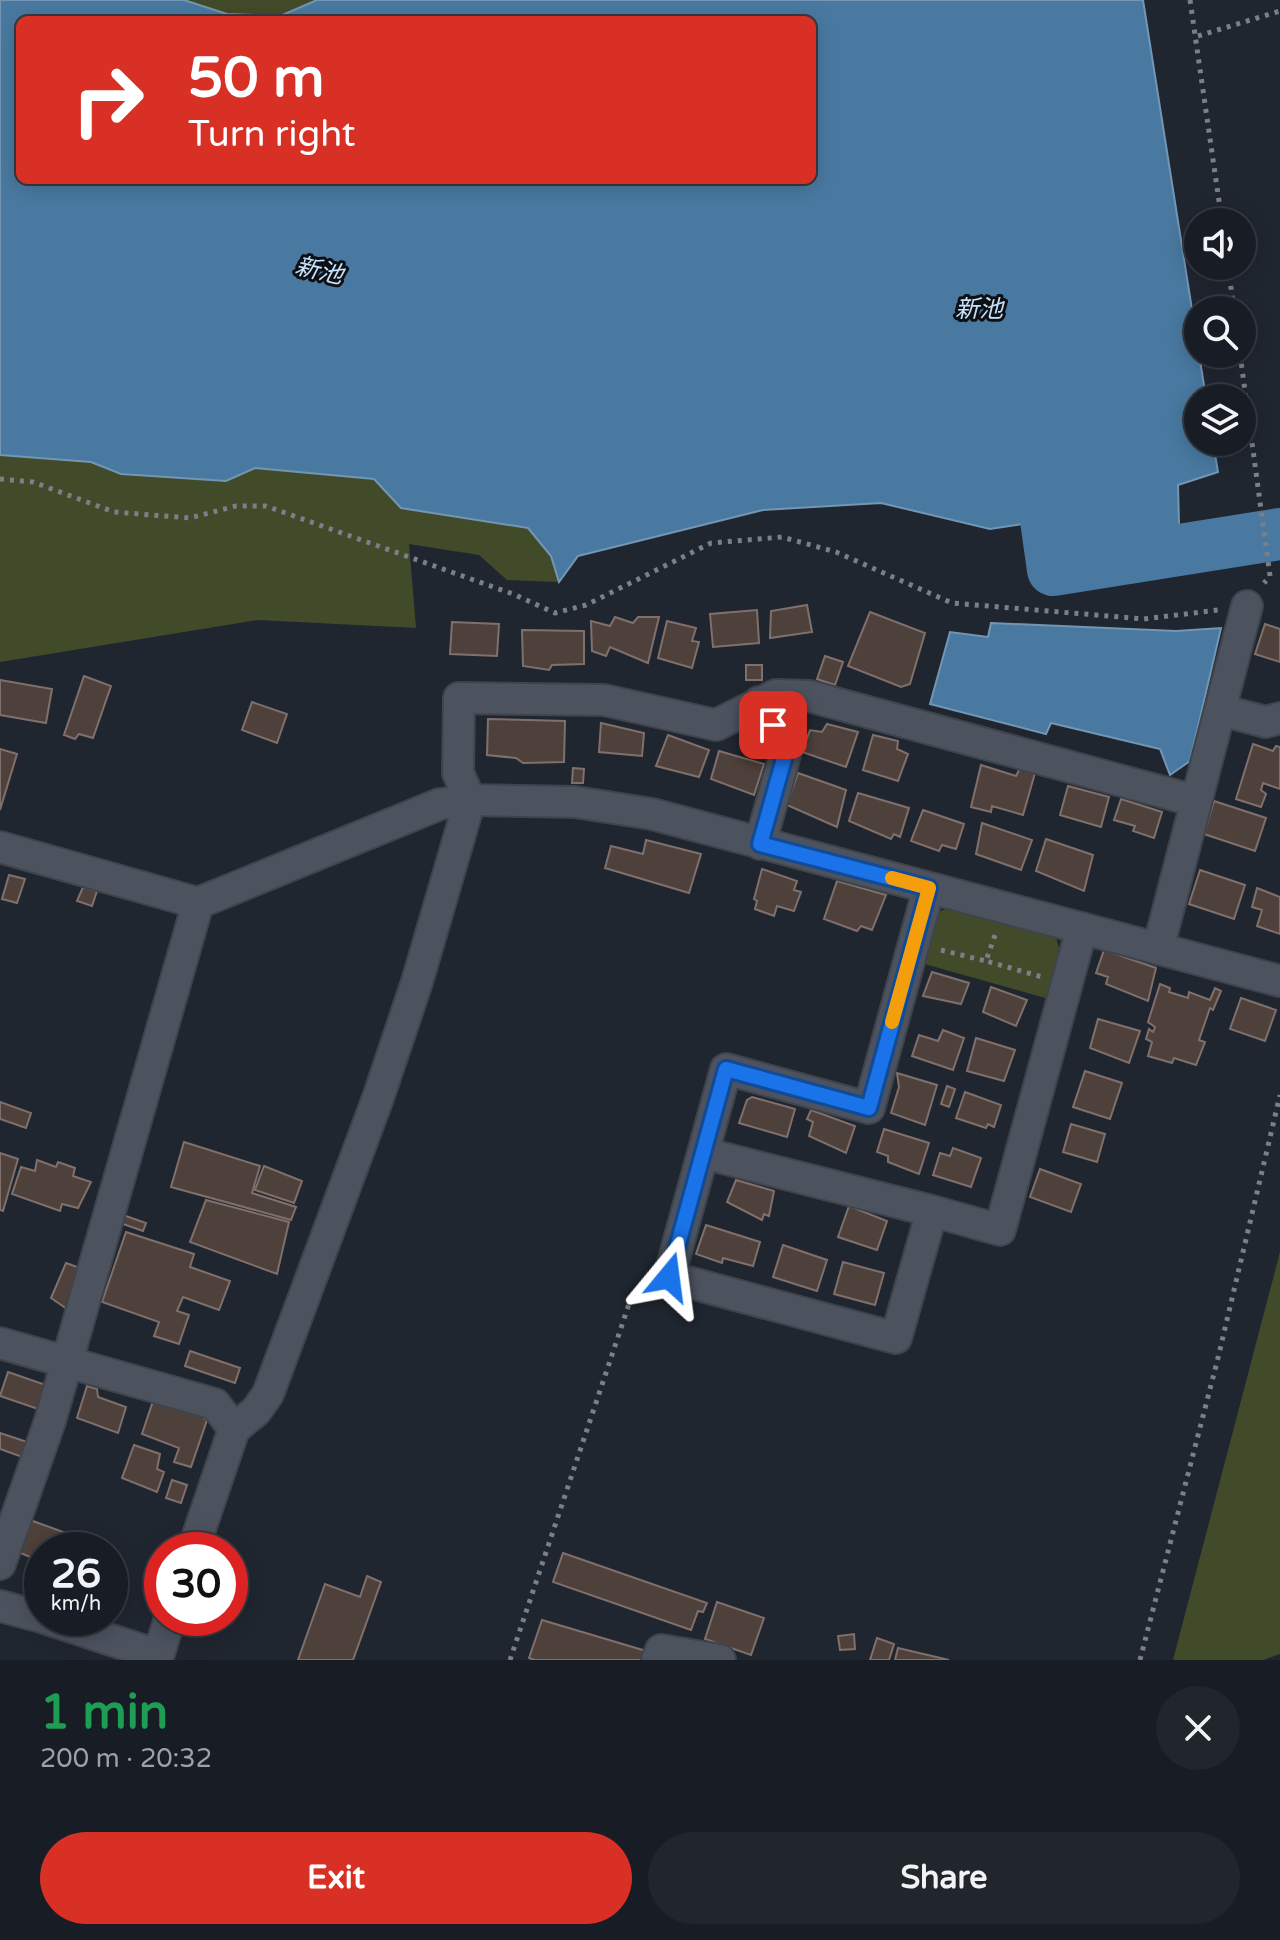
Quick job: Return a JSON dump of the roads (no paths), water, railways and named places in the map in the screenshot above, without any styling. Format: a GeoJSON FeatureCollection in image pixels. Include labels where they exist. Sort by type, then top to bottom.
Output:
{"type":"FeatureCollection","features":[{"type":"Feature","properties":{"kind":"street"},"geometry":{"type":"LineString","coordinates":[[1158,949],[1247,606]]}},
{"type":"Feature","properties":{"kind":"street"},"geometry":{"type":"LineString","coordinates":[[199,1532],[234,1429],[256,1411],[268,1394],[383,1084],[470,800],[458,773],[459,698],[604,700],[716,725],[776,695],[809,696],[1196,801]]}},
{"type":"Feature","properties":{"kind":"street"},"geometry":{"type":"LineString","coordinates":[[759,702],[787,748],[760,844]]}},
{"type":"Feature","properties":{"kind":"street"},"geometry":{"type":"LineString","coordinates":[[1220,710],[1266,722],[1280,718]]}},
{"type":"Feature","properties":{"kind":"street"},"geometry":{"type":"LineString","coordinates":[[0,847],[198,903],[440,804],[470,800],[611,806],[1280,981]]}},
{"type":"Feature","properties":{"kind":"street"},"geometry":{"type":"LineString","coordinates":[[929,888],[869,1108],[726,1069],[669,1277],[896,1338],[932,1211]]}},
{"type":"Feature","properties":{"kind":"street"},"geometry":{"type":"LineString","coordinates":[[0,1564],[66,1362],[198,903]]}},
{"type":"Feature","properties":{"kind":"street"},"geometry":{"type":"LineString","coordinates":[[703,1153],[1000,1230],[1082,928]]}},
{"type":"Feature","properties":{"kind":"street"},"geometry":{"type":"LineString","coordinates":[[0,1343],[215,1404],[234,1429]]}},
{"type":"Feature","properties":{"kind":"street"},"geometry":{"type":"LineString","coordinates":[[0,1606],[24,1613]]}},
{"type":"Feature","properties":{"kind":"street"},"geometry":{"type":"LineString","coordinates":[[94,1636],[157,1658],[164,1636]]}},
{"type":"Feature","properties":{"kind":"street"},"geometry":{"type":"LineString","coordinates":[[657,1660],[661,1650],[720,1660]]}},
{"type":"Feature","properties":{"kind":"water","name":"新池"},"geometry":{"type":"Polygon","coordinates":[[[0,0],[184,0],[227,14],[280,16],[317,0],[1143,0],[1184,259],[1184,280],[1187,280],[1190,296],[1184,296],[1184,368],[1201,368],[1204,384],[1184,384],[1184,456],[1215,456],[1218,472],[1178,485],[1179,525],[1037,559],[1030,523],[990,529],[881,503],[763,510],[578,556],[559,582],[551,556],[528,528],[401,508],[374,479],[255,468],[226,481],[121,474],[91,462],[0,455],[0,0]]]}},
{"type":"Feature","properties":{"kind":"water"},"geometry":{"type":"Polygon","coordinates":[[[991,623],[1176,631],[1221,628],[1190,761],[1170,775],[1160,749],[1051,723],[1046,734],[930,704],[950,632],[988,637],[991,623]]]}},
{"type":"Feature","properties":{"kind":"waterway","name":"新池"},"geometry":{"type":"LineString","coordinates":[[1041,484],[1053,570],[1280,534]]}}]}
